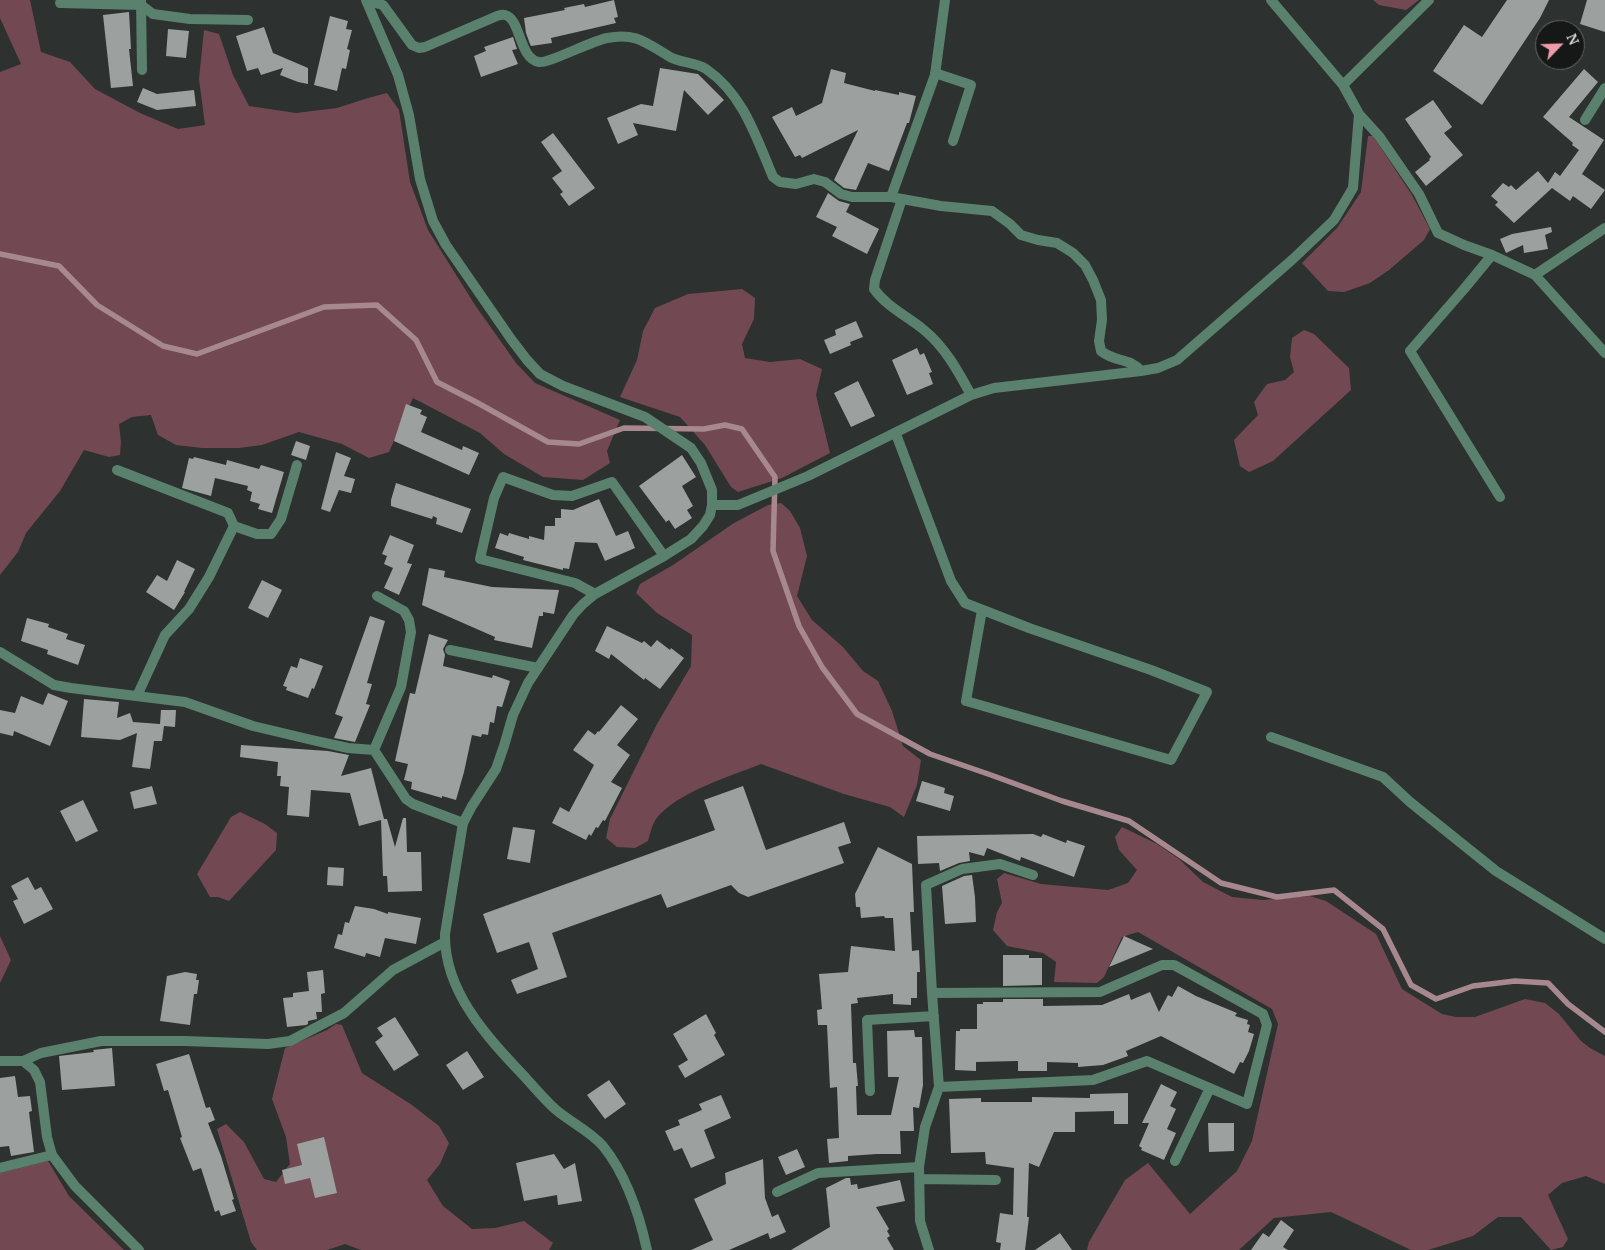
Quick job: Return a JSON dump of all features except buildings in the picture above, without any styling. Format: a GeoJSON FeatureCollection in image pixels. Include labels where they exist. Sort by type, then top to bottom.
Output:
{"type":"FeatureCollection","features":[{"type":"Feature","properties":{"kind":"street"},"geometry":{"type":"LineString","coordinates":[[366,0],[383,5],[412,45],[419,48],[426,47],[497,16],[505,15],[512,20],[528,56],[534,61],[543,63],[591,42],[630,36],[641,39],[672,58],[705,68],[732,92],[744,110],[774,177],[780,182],[796,184],[814,179],[824,182],[841,194],[852,197],[891,197],[941,206],[992,211],[1021,235],[1038,240],[1057,242],[1073,253],[1085,266],[1101,300],[1102,320],[1099,341],[1101,351],[1109,358],[1134,364],[1141,371]]}},
{"type":"Feature","properties":{"kind":"street"},"geometry":{"type":"LineString","coordinates":[[366,0],[398,75],[409,115],[420,179],[433,221],[461,267],[521,353],[540,374],[564,386],[645,417],[691,448],[701,463],[712,490],[710,515],[691,539],[595,594],[583,604],[573,615],[528,683],[513,715],[496,769],[463,823],[448,911],[445,942],[449,970],[460,995],[495,1045],[555,1109],[602,1145],[615,1162],[624,1178],[637,1210],[648,1250]]}},
{"type":"Feature","properties":{"kind":"street"},"geometry":{"type":"LineString","coordinates":[[891,197],[935,73],[945,0]]}},
{"type":"Feature","properties":{"kind":"street"},"geometry":{"type":"LineString","coordinates":[[1271,0],[1343,85],[1359,114],[1379,136],[1419,194],[1438,233],[1535,275],[1605,353]]}},
{"type":"Feature","properties":{"kind":"street"},"geometry":{"type":"LineString","coordinates":[[1343,85],[1429,0]]}},
{"type":"Feature","properties":{"kind":"street"},"geometry":{"type":"LineString","coordinates":[[60,3],[141,2],[152,14],[190,19],[248,20]]}},
{"type":"Feature","properties":{"kind":"street"},"geometry":{"type":"LineString","coordinates":[[141,2],[142,70]]}},
{"type":"Feature","properties":{"kind":"street"},"geometry":{"type":"LineString","coordinates":[[935,73],[971,85],[953,141]]}},
{"type":"Feature","properties":{"kind":"street"},"geometry":{"type":"LineString","coordinates":[[1585,120],[1605,88]]}},
{"type":"Feature","properties":{"kind":"street"},"geometry":{"type":"LineString","coordinates":[[712,505],[738,505],[808,476],[896,434],[971,395],[994,388],[1141,371],[1158,368],[1178,360],[1334,220],[1354,188],[1359,114]]}},
{"type":"Feature","properties":{"kind":"street"},"geometry":{"type":"LineString","coordinates":[[902,199],[875,280],[874,289],[880,297],[924,330],[940,345],[955,366],[971,395]]}},
{"type":"Feature","properties":{"kind":"street"},"geometry":{"type":"LineString","coordinates":[[1535,275],[1605,228]]}},
{"type":"Feature","properties":{"kind":"street"},"geometry":{"type":"LineString","coordinates":[[1492,255],[1410,351],[1500,497]]}},
{"type":"Feature","properties":{"kind":"street"},"geometry":{"type":"LineString","coordinates":[[896,434],[951,581],[965,603],[1207,692],[1171,760],[966,701],[982,610]]}},
{"type":"Feature","properties":{"kind":"street"},"geometry":{"type":"LineString","coordinates":[[117,470],[228,513],[234,526],[257,534],[271,534],[281,519],[297,465]]}},
{"type":"Feature","properties":{"kind":"street"},"geometry":{"type":"LineString","coordinates":[[595,594],[575,583],[480,559],[494,498],[503,477],[553,495],[572,496],[612,482],[664,556]]}},
{"type":"Feature","properties":{"kind":"street"},"geometry":{"type":"LineString","coordinates":[[137,696],[165,635],[189,609],[209,577],[234,526]]}},
{"type":"Feature","properties":{"kind":"street"},"geometry":{"type":"LineString","coordinates":[[374,750],[401,687],[411,632],[409,620],[404,611],[377,596]]}},
{"type":"Feature","properties":{"kind":"street"},"geometry":{"type":"LineString","coordinates":[[450,650],[538,668]]}},
{"type":"Feature","properties":{"kind":"street"},"geometry":{"type":"LineString","coordinates":[[0,652],[54,685],[185,702],[253,726],[348,748],[374,750]]}},
{"type":"Feature","properties":{"kind":"street"},"geometry":{"type":"LineString","coordinates":[[1271,737],[1383,777],[1410,802],[1496,871],[1605,939]]}},
{"type":"Feature","properties":{"kind":"street"},"geometry":{"type":"LineString","coordinates":[[374,750],[406,799],[413,804],[463,823]]}},
{"type":"Feature","properties":{"kind":"street"},"geometry":{"type":"LineString","coordinates":[[929,1250],[920,1221],[920,1168],[925,1127],[939,1087],[926,885],[962,869],[1000,864],[1033,875]]}},
{"type":"Feature","properties":{"kind":"street"},"geometry":{"type":"LineString","coordinates":[[0,1061],[23,1061],[41,1053],[102,1041],[268,1044],[290,1041],[344,1012],[393,970],[445,942]]}},
{"type":"Feature","properties":{"kind":"street"},"geometry":{"type":"LineString","coordinates":[[932,993],[1100,992],[1162,965],[1174,965],[1263,1014],[1267,1025],[1247,1104],[1147,1061],[1093,1080],[939,1087]]}},
{"type":"Feature","properties":{"kind":"street"},"geometry":{"type":"LineString","coordinates":[[870,1091],[867,1020],[934,1016]]}},
{"type":"Feature","properties":{"kind":"street"},"geometry":{"type":"LineString","coordinates":[[23,1061],[34,1070],[40,1082],[47,1137],[52,1156],[75,1186],[139,1250]]}},
{"type":"Feature","properties":{"kind":"street"},"geometry":{"type":"LineString","coordinates":[[1175,1161],[1210,1088]]}},
{"type":"Feature","properties":{"kind":"street"},"geometry":{"type":"LineString","coordinates":[[0,1168],[52,1156]]}},
{"type":"Feature","properties":{"kind":"street"},"geometry":{"type":"LineString","coordinates":[[777,1192],[818,1173],[920,1168]]}},
{"type":"Feature","properties":{"kind":"street"},"geometry":{"type":"LineString","coordinates":[[920,1179],[996,1180]]}},
{"type":"Feature","properties":{"kind":"shaded area"},"geometry":{"type":"Polygon","coordinates":[[[0,0],[30,0],[41,52],[70,62],[95,89],[140,113],[178,129],[205,125],[199,79],[204,30],[219,34],[233,75],[249,106],[296,113],[337,108],[387,93],[399,110],[410,182],[428,230],[475,305],[516,363],[535,383],[620,420],[607,451],[610,463],[583,480],[543,477],[504,454],[480,433],[413,398],[389,452],[369,458],[342,444],[299,432],[262,445],[239,448],[202,448],[176,445],[158,435],[151,415],[132,417],[119,424],[120,455],[109,457],[84,450],[60,491],[26,533],[18,552],[0,575],[0,72],[21,64],[0,18],[0,0]]]}},
{"type":"Feature","properties":{"kind":"shaded area"},"geometry":{"type":"Polygon","coordinates":[[[1373,0],[1419,0],[1406,10],[1379,5],[1373,0]]]}},
{"type":"Feature","properties":{"kind":"shaded area"},"geometry":{"type":"Polygon","coordinates":[[[1368,136],[1373,136],[1412,195],[1430,229],[1424,240],[1389,270],[1370,283],[1344,292],[1328,291],[1302,263],[1337,228],[1361,192],[1368,136]]]}},
{"type":"Feature","properties":{"kind":"shaded area"},"geometry":{"type":"Polygon","coordinates":[[[742,289],[755,298],[754,319],[742,344],[745,358],[770,362],[800,359],[822,369],[816,395],[830,453],[782,478],[738,492],[731,487],[705,445],[680,417],[620,397],[637,360],[643,331],[655,308],[688,294],[742,289]]]}},
{"type":"Feature","properties":{"kind":"shaded area"},"geometry":{"type":"Polygon","coordinates":[[[1304,330],[1314,334],[1349,368],[1351,390],[1273,461],[1249,472],[1240,466],[1234,440],[1258,415],[1254,402],[1267,384],[1285,380],[1294,372],[1290,357],[1292,338],[1304,330]]]}},
{"type":"Feature","properties":{"kind":"shaded area"},"geometry":{"type":"Polygon","coordinates":[[[781,503],[790,511],[800,528],[807,556],[797,596],[812,620],[843,647],[863,671],[878,681],[892,711],[903,746],[921,760],[917,785],[904,817],[890,807],[844,794],[761,764],[690,793],[665,809],[656,819],[648,841],[635,848],[617,847],[606,838],[610,819],[657,724],[691,666],[692,635],[657,613],[636,593],[640,584],[673,565],[734,523],[768,505],[781,503]]]}},
{"type":"Feature","properties":{"kind":"shaded area"},"geometry":{"type":"Polygon","coordinates":[[[240,812],[265,824],[277,833],[276,850],[229,901],[218,897],[210,897],[197,874],[231,817],[240,812]]]}},
{"type":"Feature","properties":{"kind":"shaded area"},"geometry":{"type":"Polygon","coordinates":[[[1122,827],[1157,844],[1179,859],[1203,882],[1232,897],[1263,900],[1310,896],[1326,901],[1376,934],[1402,989],[1442,1014],[1456,1017],[1475,1017],[1525,999],[1545,1003],[1559,1014],[1581,1041],[1605,1056],[1605,1184],[1586,1176],[1562,1183],[1548,1195],[1568,1239],[1563,1247],[1551,1250],[1521,1217],[1498,1217],[1473,1236],[1428,1250],[1411,1250],[1331,1212],[1274,1218],[1239,1250],[1087,1250],[1089,1242],[1125,1180],[1148,1163],[1190,1214],[1237,1171],[1252,1141],[1278,1024],[1272,1009],[1138,932],[1122,937],[1104,977],[1097,983],[1054,982],[1056,962],[1043,953],[1007,946],[993,930],[997,912],[1002,903],[997,879],[1004,873],[1041,884],[1108,890],[1128,883],[1137,870],[1119,850],[1115,837],[1122,827]]]}},
{"type":"Feature","properties":{"kind":"shaded area"},"geometry":{"type":"Polygon","coordinates":[[[0,936],[11,960],[0,983],[0,936]]]}},
{"type":"Feature","properties":{"kind":"shaded area"},"geometry":{"type":"Polygon","coordinates":[[[336,1024],[342,1025],[362,1073],[412,1105],[439,1126],[449,1143],[440,1164],[427,1180],[443,1206],[472,1229],[495,1228],[524,1221],[553,1243],[549,1250],[361,1250],[345,1244],[327,1250],[257,1250],[251,1242],[217,1129],[226,1124],[244,1142],[264,1179],[276,1182],[290,1164],[286,1137],[272,1099],[285,1048],[327,1030],[336,1024]]]}},
{"type":"Feature","properties":{"kind":"shaded area"},"geometry":{"type":"Polygon","coordinates":[[[48,1161],[69,1196],[124,1250],[0,1250],[0,1173],[48,1161]]]}},
{"type":"Feature","properties":{"kind":"waterway"},"geometry":{"type":"LineString","coordinates":[[0,254],[59,266],[97,305],[163,346],[197,354],[324,307],[377,305],[416,340],[437,382],[548,442],[579,444],[624,428],[704,429],[725,425],[742,429],[775,477],[773,551],[799,626],[822,667],[857,714],[930,754],[1062,801],[1129,821],[1221,883],[1277,897],[1334,890],[1383,929],[1411,985],[1436,999],[1473,986],[1515,981],[1548,983],[1568,1004],[1605,1032]]}}]}
